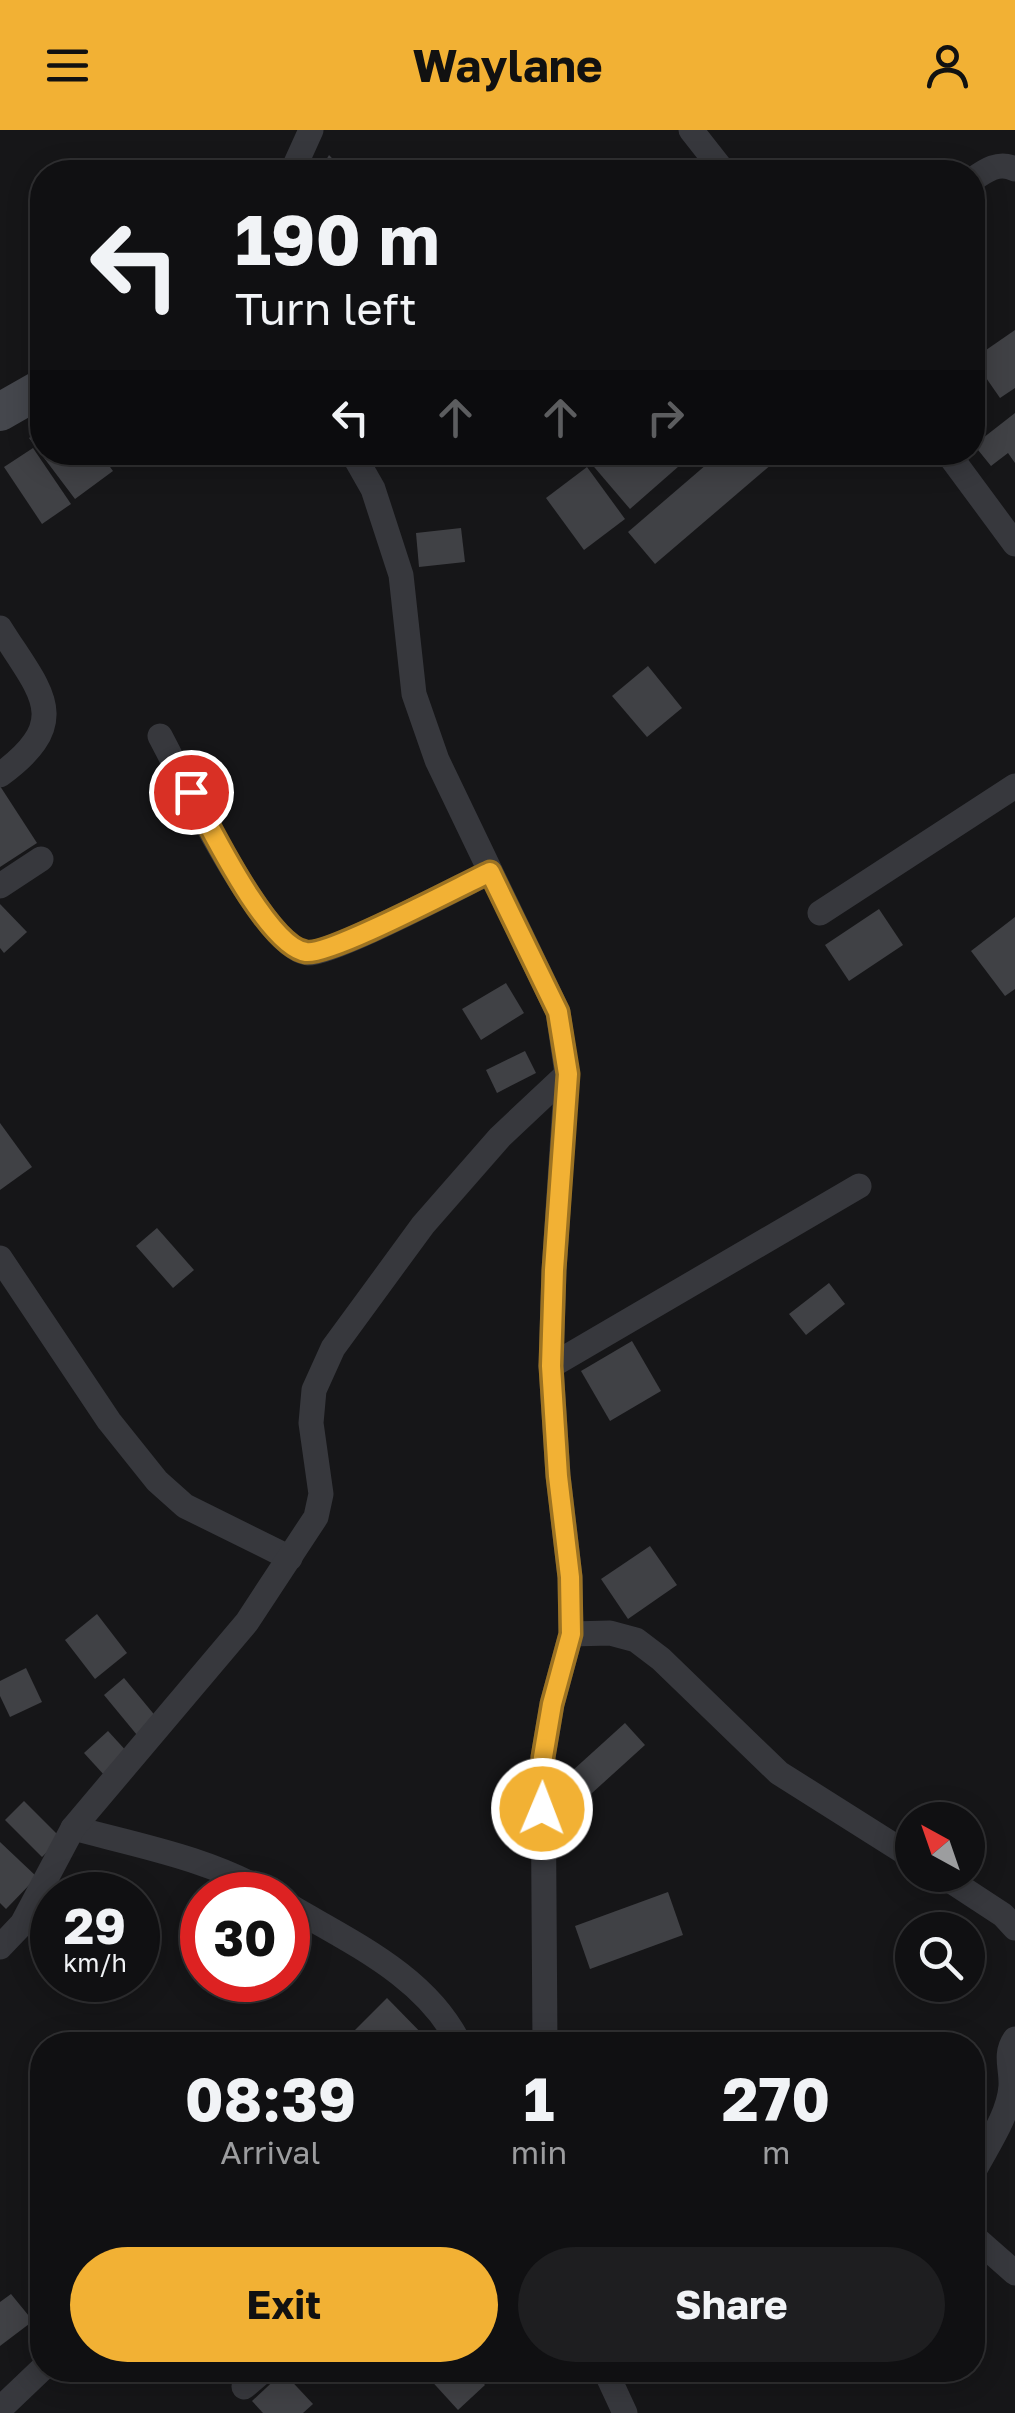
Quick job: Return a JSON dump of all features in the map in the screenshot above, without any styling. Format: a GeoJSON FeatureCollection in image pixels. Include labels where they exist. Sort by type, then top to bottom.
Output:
{"type":"FeatureCollection","features":[{"type":"Feature","properties":{"kind":"street"},"geometry":{"type":"LineString","coordinates":[[298,160],[312,130]]}},
{"type":"Feature","properties":{"kind":"street"},"geometry":{"type":"LineString","coordinates":[[691,130],[715,160]]}},
{"type":"Feature","properties":{"kind":"street"},"geometry":{"type":"LineString","coordinates":[[985,171],[1015,148]]}},
{"type":"Feature","properties":{"kind":"street"},"geometry":{"type":"LineString","coordinates":[[985,173],[1006,165],[1015,169]]}},
{"type":"Feature","properties":{"kind":"street"},"geometry":{"type":"LineString","coordinates":[[0,412],[30,395]]}},
{"type":"Feature","properties":{"kind":"street"},"geometry":{"type":"LineString","coordinates":[[359,465],[373,489],[401,575],[414,694],[437,760],[558,1012],[568,1074],[551,1366],[570,1577],[571,1634],[543,1757],[545,2032]]}},
{"type":"Feature","properties":{"kind":"street"},"geometry":{"type":"LineString","coordinates":[[957,465],[1015,544]]}},
{"type":"Feature","properties":{"kind":"street"},"geometry":{"type":"LineString","coordinates":[[0,628],[43,696],[45,727],[27,756],[0,776]]}},
{"type":"Feature","properties":{"kind":"street"},"geometry":{"type":"LineString","coordinates":[[160,736],[262,915],[289,946],[309,953],[339,944],[490,872]]}},
{"type":"Feature","properties":{"kind":"street"},"geometry":{"type":"LineString","coordinates":[[820,912],[1015,786]]}},
{"type":"Feature","properties":{"kind":"street"},"geometry":{"type":"LineString","coordinates":[[0,886],[41,860]]}},
{"type":"Feature","properties":{"kind":"street"},"geometry":{"type":"LineString","coordinates":[[0,1947],[22,1924],[73,1828],[247,1622],[316,1518],[320,1494],[311,1422],[314,1390],[333,1348],[423,1224],[500,1137],[568,1074]]}},
{"type":"Feature","properties":{"kind":"street"},"geometry":{"type":"LineString","coordinates":[[551,1366],[859,1186]]}},
{"type":"Feature","properties":{"kind":"street"},"geometry":{"type":"LineString","coordinates":[[0,1258],[109,1421],[157,1481],[185,1506],[290,1558]]}},
{"type":"Feature","properties":{"kind":"street"},"geometry":{"type":"LineString","coordinates":[[571,1634],[610,1633],[636,1640],[661,1659],[779,1773],[895,1847]]}},
{"type":"Feature","properties":{"kind":"street"},"geometry":{"type":"LineString","coordinates":[[73,1828],[230,1872]]}},
{"type":"Feature","properties":{"kind":"street"},"geometry":{"type":"LineString","coordinates":[[969,1892],[1015,1928]]}},
{"type":"Feature","properties":{"kind":"street"},"geometry":{"type":"LineString","coordinates":[[310,1917],[388,1964],[422,1993],[454,2032]]}},
{"type":"Feature","properties":{"kind":"street"},"geometry":{"type":"LineString","coordinates":[[985,2149],[1007,2104],[1012,2085],[1008,2052],[1015,2039]]}},
{"type":"Feature","properties":{"kind":"street"},"geometry":{"type":"LineString","coordinates":[[985,2246],[1015,2274]]}},
{"type":"Feature","properties":{"kind":"street"},"geometry":{"type":"LineString","coordinates":[[0,2409],[30,2380]]}},
{"type":"Feature","properties":{"kind":"street"},"geometry":{"type":"LineString","coordinates":[[244,2387],[250,2382]]}},
{"type":"Feature","properties":{"kind":"street"},"geometry":{"type":"LineString","coordinates":[[611,2382],[625,2413]]}},
{"type":"Feature","properties":{"kind":"building"},"geometry":{"type":"Polygon","coordinates":[[[1015,330],[1015,388],[1000,398],[985,376],[985,351],[1015,330]]]}},
{"type":"Feature","properties":{"kind":"building"},"geometry":{"type":"Polygon","coordinates":[[[1015,413],[1015,463],[1008,453],[991,466],[985,459],[985,436],[1015,413]]]}},
{"type":"Feature","properties":{"kind":"building"},"geometry":{"type":"Polygon","coordinates":[[[30,450],[30,465],[45,465],[71,504],[42,524],[4,467],[30,450]]]}},
{"type":"Feature","properties":{"kind":"building"},"geometry":{"type":"Polygon","coordinates":[[[49,465],[109,465],[113,471],[75,499],[49,465]]]}},
{"type":"Feature","properties":{"kind":"building"},"geometry":{"type":"Polygon","coordinates":[[[592,465],[680,465],[630,509],[592,465]]]}},
{"type":"Feature","properties":{"kind":"building"},"geometry":{"type":"Polygon","coordinates":[[[706,465],[771,465],[655,564],[628,532],[706,465]]]}},
{"type":"Feature","properties":{"kind":"building"},"geometry":{"type":"Polygon","coordinates":[[[587,467],[625,519],[584,550],[546,498],[587,467]]]}},
{"type":"Feature","properties":{"kind":"building"},"geometry":{"type":"Polygon","coordinates":[[[461,528],[465,562],[419,567],[416,533],[461,528]]]}},
{"type":"Feature","properties":{"kind":"building"},"geometry":{"type":"Polygon","coordinates":[[[648,666],[682,708],[647,737],[612,696],[648,666]]]}},
{"type":"Feature","properties":{"kind":"building"},"geometry":{"type":"Polygon","coordinates":[[[0,786],[37,843],[0,867],[0,786]]]}},
{"type":"Feature","properties":{"kind":"building"},"geometry":{"type":"Polygon","coordinates":[[[0,904],[27,932],[4,953],[0,948],[0,904]]]}},
{"type":"Feature","properties":{"kind":"building"},"geometry":{"type":"Polygon","coordinates":[[[879,909],[903,945],[849,981],[825,945],[879,909]]]}},
{"type":"Feature","properties":{"kind":"building"},"geometry":{"type":"Polygon","coordinates":[[[1015,917],[1015,989],[1005,996],[971,951],[1015,917]]]}},
{"type":"Feature","properties":{"kind":"building"},"geometry":{"type":"Polygon","coordinates":[[[506,983],[524,1013],[481,1040],[462,1009],[506,983]]]}},
{"type":"Feature","properties":{"kind":"building"},"geometry":{"type":"Polygon","coordinates":[[[525,1051],[536,1073],[497,1093],[486,1070],[525,1051]]]}},
{"type":"Feature","properties":{"kind":"building"},"geometry":{"type":"Polygon","coordinates":[[[0,1123],[32,1167],[0,1190],[0,1123]]]}},
{"type":"Feature","properties":{"kind":"building"},"geometry":{"type":"Polygon","coordinates":[[[157,1228],[194,1270],[173,1288],[136,1246],[157,1228]]]}},
{"type":"Feature","properties":{"kind":"building"},"geometry":{"type":"Polygon","coordinates":[[[829,1283],[845,1304],[806,1335],[789,1314],[829,1283]]]}},
{"type":"Feature","properties":{"kind":"building"},"geometry":{"type":"Polygon","coordinates":[[[632,1341],[661,1391],[610,1421],[581,1371],[632,1341]]]}},
{"type":"Feature","properties":{"kind":"building"},"geometry":{"type":"Polygon","coordinates":[[[650,1546],[677,1585],[628,1619],[601,1579],[650,1546]]]}},
{"type":"Feature","properties":{"kind":"building"},"geometry":{"type":"Polygon","coordinates":[[[97,1614],[127,1653],[95,1679],[65,1640],[97,1614]]]}},
{"type":"Feature","properties":{"kind":"building"},"geometry":{"type":"Polygon","coordinates":[[[26,1668],[42,1702],[10,1717],[0,1696],[0,1681],[26,1668]]]}},
{"type":"Feature","properties":{"kind":"building"},"geometry":{"type":"Polygon","coordinates":[[[124,1678],[157,1718],[137,1735],[104,1695],[124,1678]]]}},
{"type":"Feature","properties":{"kind":"building"},"geometry":{"type":"Polygon","coordinates":[[[625,1723],[645,1745],[581,1803],[561,1781],[625,1723]]]}},
{"type":"Feature","properties":{"kind":"building"},"geometry":{"type":"Polygon","coordinates":[[[108,1731],[129,1754],[105,1776],[84,1753],[108,1731]]]}},
{"type":"Feature","properties":{"kind":"building"},"geometry":{"type":"Polygon","coordinates":[[[24,1801],[61,1838],[42,1857],[5,1820],[24,1801]]]}},
{"type":"Feature","properties":{"kind":"building"},"geometry":{"type":"Polygon","coordinates":[[[0,1842],[32,1872],[30,1884],[6,1909],[0,1903],[0,1842]]]}},
{"type":"Feature","properties":{"kind":"building"},"geometry":{"type":"Polygon","coordinates":[[[668,1892],[683,1935],[590,1969],[575,1926],[668,1892]]]}},
{"type":"Feature","properties":{"kind":"building"},"geometry":{"type":"Polygon","coordinates":[[[387,1998],[420,2032],[353,2032],[387,1998]]]}},
{"type":"Feature","properties":{"kind":"building"},"geometry":{"type":"Polygon","coordinates":[[[11,2294],[30,2317],[30,2323],[0,2346],[0,2302],[11,2294]]]}},
{"type":"Feature","properties":{"kind":"building"},"geometry":{"type":"Polygon","coordinates":[[[272,2382],[292,2382],[313,2404],[303,2413],[263,2413],[252,2401],[272,2382]]]}},
{"type":"Feature","properties":{"kind":"building"},"geometry":{"type":"Polygon","coordinates":[[[432,2382],[485,2385],[458,2410],[432,2382]]]}},
{"type":"Feature","properties":{"kind":"route"},"geometry":{"type":"LineString","coordinates":[[191,792],[262,915],[289,946],[309,953],[339,944],[490,872],[558,1012],[568,1074],[551,1366],[570,1577],[571,1634],[543,1757],[542,1809]]}}]}
